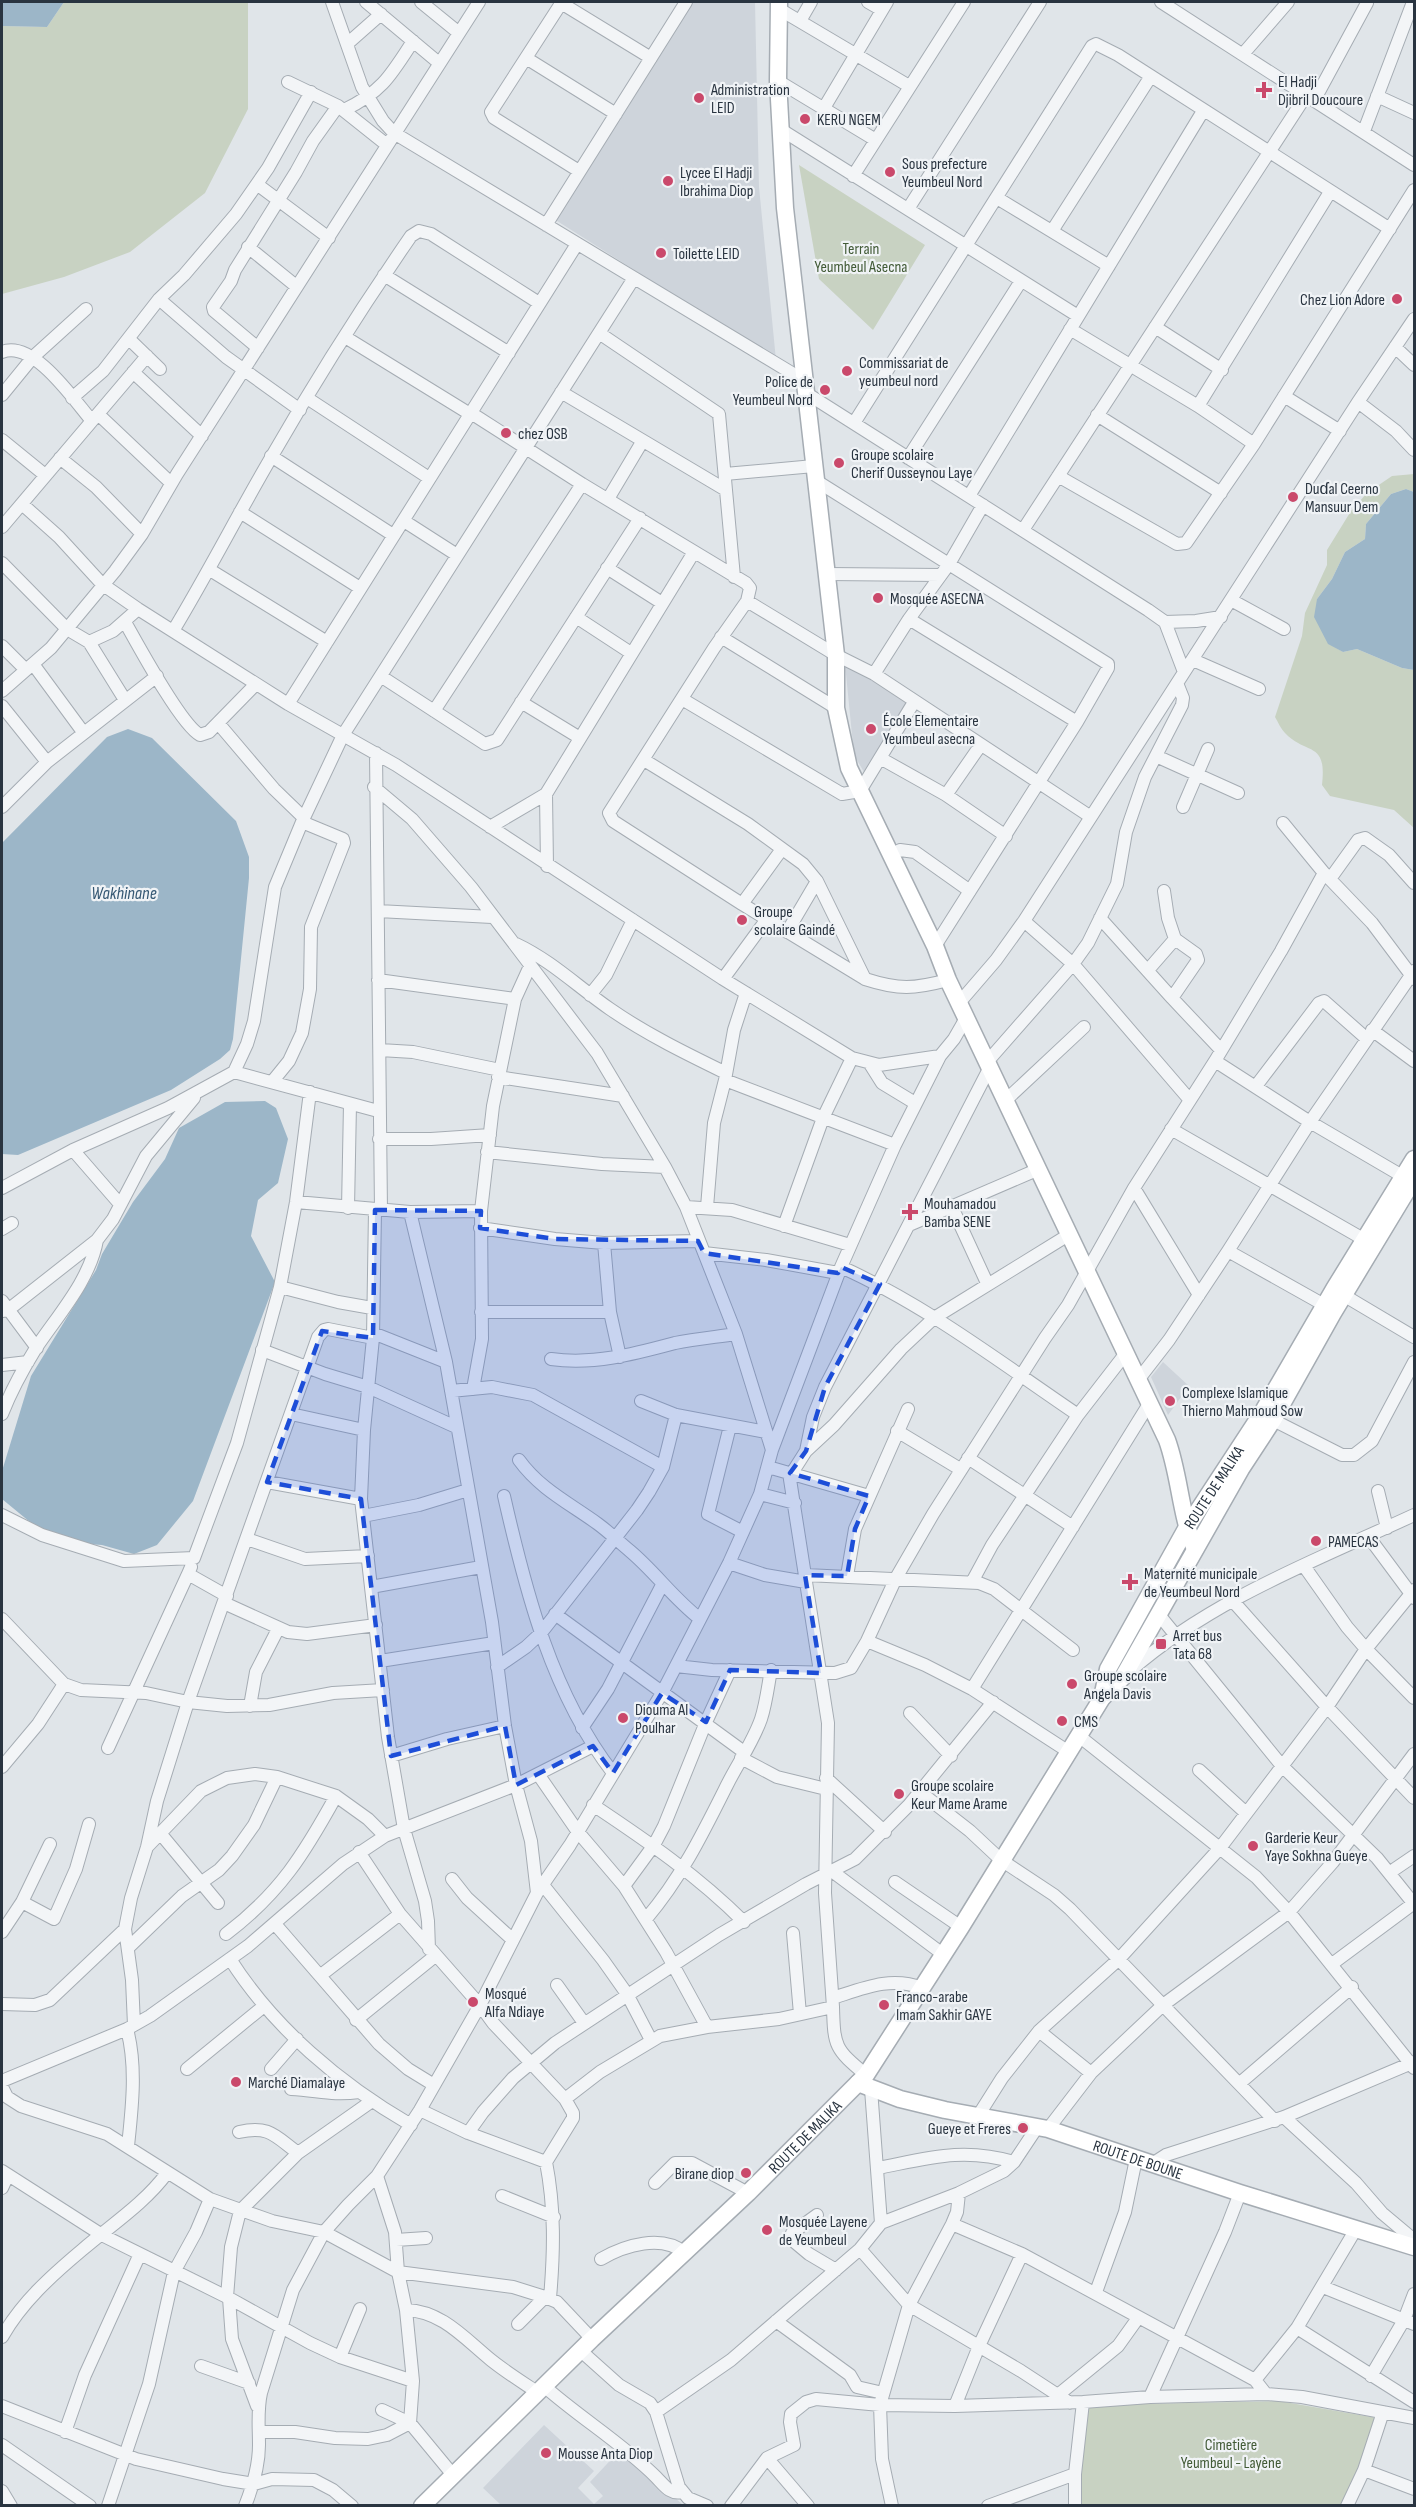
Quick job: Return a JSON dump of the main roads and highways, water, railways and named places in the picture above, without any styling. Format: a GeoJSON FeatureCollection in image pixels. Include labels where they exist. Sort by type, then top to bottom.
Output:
{"type":"FeatureCollection","features":[{"type":"Feature","properties":{"kind":"main road"},"geometry":{"type":"LineString","coordinates":[[779,5],[778,81],[785,208],[836,655],[836,708],[849,768],[935,946],[948,980],[1175,1460],[1186,1529],[1194,1549]]}},
{"type":"Feature","properties":{"kind":"main road","name":"ROUTE DE MALIKA"},"geometry":{"type":"LineString","coordinates":[[422,2505],[586,2345],[865,2082],[1102,1698],[1124,1677],[1160,1616],[1194,1549],[1345,1296],[1409,1178],[1414,1159]]}},
{"type":"Feature","properties":{"kind":"main road","name":"ROUTE DE MALIKA"},"geometry":{"type":"LineString","coordinates":[[1102,1698],[1108,1669],[1186,1529],[1262,1413],[1365,1240],[1409,1178]]}},
{"type":"Feature","properties":{"kind":"main road","name":"ROUTE DE BOUNE"},"geometry":{"type":"LineString","coordinates":[[865,2082],[921,2104],[1043,2127],[1240,2193],[1414,2245]]}},
{"type":"Feature","properties":{"kind":"water"},"geometry":{"type":"Polygon","coordinates":[[[2,2],[64,2],[47,27],[2,26],[2,2]]]}},
{"type":"Feature","properties":{"kind":"water"},"geometry":{"type":"Polygon","coordinates":[[[1406,489],[1414,492],[1414,670],[1402,668],[1357,649],[1343,652],[1328,644],[1314,617],[1317,599],[1332,579],[1345,552],[1365,539],[1366,524],[1391,494],[1406,489]]]}},
{"type":"Feature","properties":{"kind":"water","name":"Wakhinane"},"geometry":{"type":"Polygon","coordinates":[[[128,729],[152,738],[236,821],[249,857],[249,878],[230,1050],[220,1059],[171,1090],[18,1155],[2,1154],[2,843],[107,737],[128,729]]]}},
{"type":"Feature","properties":{"kind":"water"},"geometry":{"type":"Polygon","coordinates":[[[265,1101],[276,1108],[288,1139],[278,1183],[258,1200],[251,1236],[275,1282],[193,1501],[157,1545],[134,1554],[102,1545],[88,1544],[36,1527],[2,1499],[2,1471],[31,1376],[96,1270],[102,1254],[133,1202],[165,1159],[179,1128],[225,1102],[265,1101]]]}},
{"type":"Feature","properties":{"kind":"place","name":"El Hadji Djibril Doucoure"},"geometry":{"type":"Point","coordinates":[1264,90]}},
{"type":"Feature","properties":{"kind":"place","name":"Administration LEID"},"geometry":{"type":"Point","coordinates":[699,98]}},
{"type":"Feature","properties":{"kind":"place","name":"KERU NGEM"},"geometry":{"type":"Point","coordinates":[805,119]}},
{"type":"Feature","properties":{"kind":"place","name":"Sous prefecture Yeumbeul Nord"},"geometry":{"type":"Point","coordinates":[890,172]}},
{"type":"Feature","properties":{"kind":"place","name":"Lycee El Hadji Ibrahima Diop"},"geometry":{"type":"Point","coordinates":[668,181]}},
{"type":"Feature","properties":{"kind":"place","name":"Toilette LEID"},"geometry":{"type":"Point","coordinates":[661,253]}},
{"type":"Feature","properties":{"kind":"place","name":"Chez Lion Adore"},"geometry":{"type":"Point","coordinates":[1397,299]}},
{"type":"Feature","properties":{"kind":"place","name":"Commissariat de yeumbeul nord"},"geometry":{"type":"Point","coordinates":[847,371]}},
{"type":"Feature","properties":{"kind":"place","name":"Police de Yeumbeul Nord"},"geometry":{"type":"Point","coordinates":[825,390]}},
{"type":"Feature","properties":{"kind":"place","name":"chez OSB"},"geometry":{"type":"Point","coordinates":[506,433]}},
{"type":"Feature","properties":{"kind":"place","name":"Groupe scolaire Cherif Ousseynou Laye"},"geometry":{"type":"Point","coordinates":[839,463]}},
{"type":"Feature","properties":{"kind":"place","name":"Duɗal Ceerno Mansuur Dem"},"geometry":{"type":"Point","coordinates":[1293,497]}},
{"type":"Feature","properties":{"kind":"place","name":"Mosquée ASECNA"},"geometry":{"type":"Point","coordinates":[878,598]}},
{"type":"Feature","properties":{"kind":"place","name":"École Elementaire Yeumbeul asecna"},"geometry":{"type":"Point","coordinates":[871,729]}},
{"type":"Feature","properties":{"kind":"place","name":"Groupe scolaire Gaindé"},"geometry":{"type":"Point","coordinates":[742,920]}},
{"type":"Feature","properties":{"kind":"place","name":"Mouhamadou Bamba SENE"},"geometry":{"type":"Point","coordinates":[910,1212]}},
{"type":"Feature","properties":{"kind":"place","name":"Complexe Islamique Thierno Mahmoud Sow"},"geometry":{"type":"Point","coordinates":[1170,1401]}},
{"type":"Feature","properties":{"kind":"place","name":"PAMECAS"},"geometry":{"type":"Point","coordinates":[1316,1541]}},
{"type":"Feature","properties":{"kind":"place","name":"Maternité municipale de Yeumbeul Nord"},"geometry":{"type":"Point","coordinates":[1130,1582]}},
{"type":"Feature","properties":{"kind":"place","name":"Arret bus Tata 68"},"geometry":{"type":"Point","coordinates":[1161,1644]}},
{"type":"Feature","properties":{"kind":"place","name":"Groupe scolaire Angela Davis"},"geometry":{"type":"Point","coordinates":[1072,1684]}},
{"type":"Feature","properties":{"kind":"place","name":"Diouma Al Poulhar"},"geometry":{"type":"Point","coordinates":[623,1718]}},
{"type":"Feature","properties":{"kind":"place","name":"CMS"},"geometry":{"type":"Point","coordinates":[1062,1721]}},
{"type":"Feature","properties":{"kind":"place","name":"Groupe scolaire Keur Mame Arame"},"geometry":{"type":"Point","coordinates":[899,1794]}},
{"type":"Feature","properties":{"kind":"place","name":"Garderie Keur Yaye Sokhna Gueye"},"geometry":{"type":"Point","coordinates":[1253,1846]}},
{"type":"Feature","properties":{"kind":"place","name":"Mosqué Alfa Ndiaye"},"geometry":{"type":"Point","coordinates":[473,2002]}},
{"type":"Feature","properties":{"kind":"place","name":"Franco-arabe Imam Sakhir GAYE"},"geometry":{"type":"Point","coordinates":[884,2005]}},
{"type":"Feature","properties":{"kind":"place","name":"Marché Diamalaye"},"geometry":{"type":"Point","coordinates":[236,2082]}},
{"type":"Feature","properties":{"kind":"place","name":"Gueye et Freres"},"geometry":{"type":"Point","coordinates":[1023,2128]}},
{"type":"Feature","properties":{"kind":"place","name":"Birane diop"},"geometry":{"type":"Point","coordinates":[746,2173]}},
{"type":"Feature","properties":{"kind":"place","name":"Mosquée Layene de Yeumbeul"},"geometry":{"type":"Point","coordinates":[767,2230]}},
{"type":"Feature","properties":{"kind":"place","name":"Mousse Anta Diop"},"geometry":{"type":"Point","coordinates":[546,2453]}},
{"type":"Feature","properties":{"kind":"park label","name":"Terrain Yeumbeul Asecna"},"geometry":{"type":"Point","coordinates":[861,257]}},
{"type":"Feature","properties":{"kind":"park label","name":"Cimetière Yeumbeul - Layène"},"geometry":{"type":"Point","coordinates":[1231,2453]}}]}
